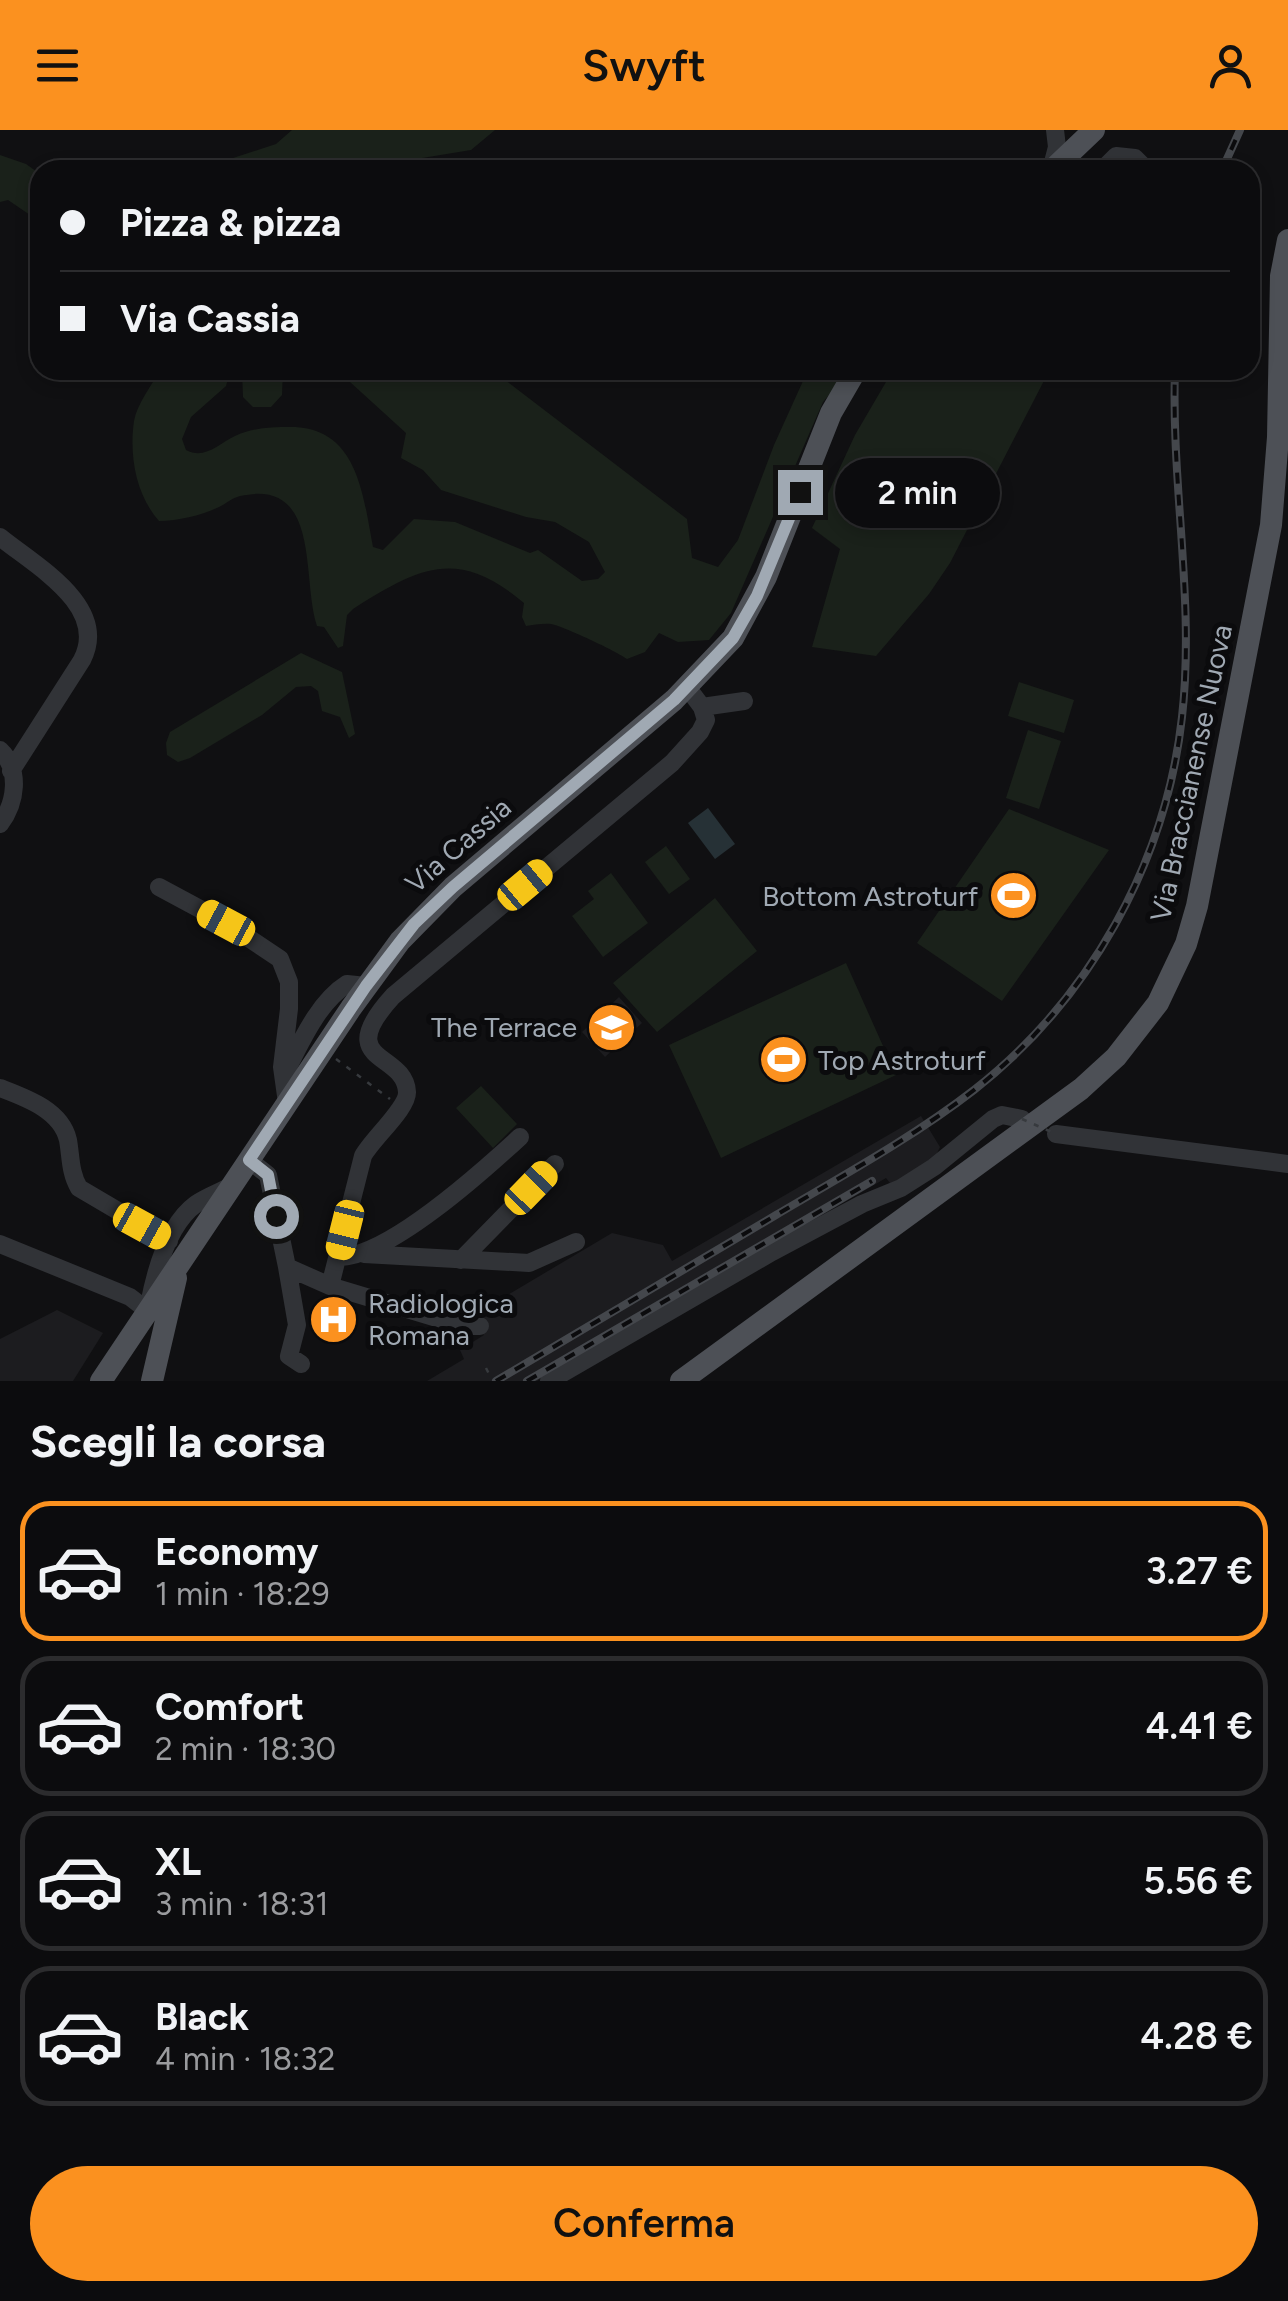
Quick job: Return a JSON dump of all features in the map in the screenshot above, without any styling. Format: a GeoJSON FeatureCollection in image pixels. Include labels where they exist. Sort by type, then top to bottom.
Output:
{"type":"FeatureCollection","features":[{"type":"Feature","properties":{"kind":"main road"},"geometry":{"type":"LineString","coordinates":[[1060,160],[1086,133]]}},
{"type":"Feature","properties":{"kind":"main road","name":"Via Braccianense Nuova"},"geometry":{"type":"LineString","coordinates":[[681,1381],[1080,1089],[1137,1034],[1171,980],[1197,906],[1271,524],[1278,436],[1281,276],[1288,240]]}},
{"type":"Feature","properties":{"kind":"main road","name":"Via Cassia"},"geometry":{"type":"LineString","coordinates":[[101,1381],[366,986],[414,924],[687,688],[733,638],[750,611],[831,413],[850,380]]}},
{"type":"Feature","properties":{"kind":"main road"},"geometry":{"type":"LineString","coordinates":[[153,1377],[178,1264]]}},
{"type":"Feature","properties":{"kind":"main road"},"geometry":{"type":"LineString","coordinates":[[142,1318],[163,1324],[164,1332]]}},
{"type":"Feature","properties":{"kind":"main road"},"geometry":{"type":"LineString","coordinates":[[142,1318],[153,1347],[153,1377]]}},
{"type":"Feature","properties":{"kind":"main road"},"geometry":{"type":"LineString","coordinates":[[116,1358],[146,1362],[153,1377]]}},
{"type":"Feature","properties":{"kind":"street"},"geometry":{"type":"LineString","coordinates":[[1054,160],[1055,130]]}},
{"type":"Feature","properties":{"kind":"street"},"geometry":{"type":"LineString","coordinates":[[1086,133],[1107,160]]}},
{"type":"Feature","properties":{"kind":"street"},"geometry":{"type":"LineString","coordinates":[[0,536],[74,598],[86,631],[82,660],[11,771]]}},
{"type":"Feature","properties":{"kind":"street"},"geometry":{"type":"LineString","coordinates":[[330,1286],[362,1160],[372,1140],[402,1107],[408,1088],[398,1073],[372,1053],[370,1031],[378,1014],[394,996],[672,763],[704,726],[706,714],[687,688]]}},
{"type":"Feature","properties":{"kind":"street"},"geometry":{"type":"LineString","coordinates":[[702,707],[744,701]]}},
{"type":"Feature","properties":{"kind":"street"},"geometry":{"type":"LineString","coordinates":[[0,750],[6,755],[16,786],[9,812],[0,824]]}},
{"type":"Feature","properties":{"kind":"street"},"geometry":{"type":"LineString","coordinates":[[159,887],[280,958],[289,982],[290,1008],[283,1045],[287,1104]]}},
{"type":"Feature","properties":{"kind":"street"},"geometry":{"type":"LineString","coordinates":[[283,1078],[334,994],[346,984],[366,986]]}},
{"type":"Feature","properties":{"kind":"street"},"geometry":{"type":"LineString","coordinates":[[0,1088],[32,1100],[58,1120],[64,1129],[78,1188],[170,1241]]}},
{"type":"Feature","properties":{"kind":"street"},"geometry":{"type":"LineString","coordinates":[[549,1381],[772,1252],[901,1188],[993,1119],[1002,1115],[1022,1119]]}},
{"type":"Feature","properties":{"kind":"street"},"geometry":{"type":"LineString","coordinates":[[1056,1134],[1288,1164]]}},
{"type":"Feature","properties":{"kind":"street"},"geometry":{"type":"LineString","coordinates":[[364,1254],[460,1192],[520,1137]]}},
{"type":"Feature","properties":{"kind":"street"},"geometry":{"type":"LineString","coordinates":[[249,1160],[268,1175],[296,1326],[289,1356],[302,1364]]}},
{"type":"Feature","properties":{"kind":"street"},"geometry":{"type":"LineString","coordinates":[[461,1260],[555,1164]]}},
{"type":"Feature","properties":{"kind":"street"},"geometry":{"type":"LineString","coordinates":[[142,1318],[160,1257],[170,1241],[195,1205],[232,1186]]}},
{"type":"Feature","properties":{"kind":"street"},"geometry":{"type":"LineString","coordinates":[[338,1257],[364,1254],[529,1263],[576,1242]]}},
{"type":"Feature","properties":{"kind":"street"},"geometry":{"type":"LineString","coordinates":[[0,1244],[130,1297],[142,1318]]}},
{"type":"Feature","properties":{"kind":"street"},"geometry":{"type":"LineString","coordinates":[[287,1268],[330,1286],[463,1326],[480,1326]]}},
{"type":"Feature","properties":{"kind":"path"},"geometry":{"type":"LineString","coordinates":[[323,1050],[402,1107]]}},
{"type":"Feature","properties":{"kind":"path"},"geometry":{"type":"LineString","coordinates":[[1022,1119],[1056,1134]]}},
{"type":"Feature","properties":{"kind":"path"},"geometry":{"type":"LineString","coordinates":[[486,1368],[489,1374]]}},
{"type":"Feature","properties":{"kind":"shaded area"},"geometry":{"type":"Polygon","coordinates":[[[292,130],[495,130],[471,150],[410,160],[227,160],[276,144],[292,130]]]}},
{"type":"Feature","properties":{"kind":"shaded area"},"geometry":{"type":"Polygon","coordinates":[[[0,155],[30,167],[30,215],[8,200],[0,202],[0,155]]]}},
{"type":"Feature","properties":{"kind":"shaded area"},"geometry":{"type":"Polygon","coordinates":[[[154,380],[228,380],[226,386],[191,417],[182,439],[186,450],[205,452],[254,430],[312,430],[330,438],[353,467],[373,547],[383,550],[414,519],[455,522],[530,553],[538,550],[582,581],[598,579],[605,572],[589,542],[555,522],[526,517],[441,490],[423,470],[401,458],[406,433],[346,380],[505,380],[687,519],[692,558],[718,567],[738,540],[803,380],[842,380],[823,402],[731,613],[709,640],[678,642],[659,633],[645,652],[627,659],[557,626],[526,626],[522,617],[524,603],[500,585],[458,569],[419,574],[353,609],[347,615],[343,646],[338,648],[324,627],[317,626],[303,536],[296,517],[284,502],[266,494],[240,496],[205,513],[159,521],[136,474],[133,434],[138,408],[154,380]]]}},
{"type":"Feature","properties":{"kind":"shaded area"},"geometry":{"type":"Polygon","coordinates":[[[242,380],[283,380],[282,395],[271,407],[253,407],[243,397],[242,380]]]}},
{"type":"Feature","properties":{"kind":"shaded area"},"geometry":{"type":"Polygon","coordinates":[[[887,380],[1044,380],[950,563],[876,656],[812,647],[840,549],[812,528],[855,435],[887,380]]]}},
{"type":"Feature","properties":{"kind":"shaded area"},"geometry":{"type":"Polygon","coordinates":[[[301,653],[342,672],[355,734],[349,738],[340,717],[322,711],[318,691],[311,686],[296,687],[262,715],[190,758],[178,762],[167,755],[170,732],[301,653]]]}},
{"type":"Feature","properties":{"kind":"shaded area"},"geometry":{"type":"Polygon","coordinates":[[[1019,682],[1074,700],[1064,733],[1008,716],[1019,682]]]}},
{"type":"Feature","properties":{"kind":"shaded area"},"geometry":{"type":"Polygon","coordinates":[[[1028,730],[1061,741],[1039,809],[1006,798],[1028,730]]]}},
{"type":"Feature","properties":{"kind":"shaded area"},"geometry":{"type":"Polygon","coordinates":[[[708,808],[735,844],[715,859],[688,823],[708,808]]]}},
{"type":"Feature","properties":{"kind":"shaded area","name":"Bottom Astroturf"},"geometry":{"type":"Polygon","coordinates":[[[1009,809],[1109,850],[1002,1001],[917,943],[1009,809]]]}},
{"type":"Feature","properties":{"kind":"shaded area"},"geometry":{"type":"Polygon","coordinates":[[[666,846],[690,879],[669,894],[645,862],[666,846]]]}},
{"type":"Feature","properties":{"kind":"shaded area"},"geometry":{"type":"Polygon","coordinates":[[[611,873],[648,923],[603,957],[572,916],[594,899],[588,891],[611,873]]]}},
{"type":"Feature","properties":{"kind":"shaded area"},"geometry":{"type":"Polygon","coordinates":[[[715,898],[757,951],[657,1032],[613,983],[715,898]]]}},
{"type":"Feature","properties":{"kind":"shaded area","name":"Top Astroturf"},"geometry":{"type":"Polygon","coordinates":[[[846,963],[896,1075],[721,1158],[669,1045],[846,963]]]}},
{"type":"Feature","properties":{"kind":"shaded area","name":"The Terrace"},"geometry":{"type":"Polygon","coordinates":[[[619,997],[642,1023],[605,1057],[582,1032],[619,997]]]}},
{"type":"Feature","properties":{"kind":"shaded area"},"geometry":{"type":"Polygon","coordinates":[[[481,1086],[517,1124],[493,1148],[456,1108],[481,1086]]]}},
{"type":"Feature","properties":{"kind":"shaded area"},"geometry":{"type":"Polygon","coordinates":[[[921,1116],[940,1147],[931,1165],[890,1183],[886,1178],[537,1381],[427,1381],[464,1359],[460,1350],[484,1335],[474,1315],[612,1233],[663,1245],[672,1261],[921,1116]]]}},
{"type":"Feature","properties":{"kind":"shaded area"},"geometry":{"type":"Polygon","coordinates":[[[57,1310],[103,1333],[73,1381],[0,1381],[0,1339],[57,1310]]]}},
{"type":"Feature","properties":{"kind":"railway"},"geometry":{"type":"LineString","coordinates":[[1226,160],[1240,130]]}},
{"type":"Feature","properties":{"kind":"railway"},"geometry":{"type":"LineString","coordinates":[[496,1381],[876,1156],[950,1108],[1015,1054],[1086,971],[1115,924],[1159,824],[1182,717],[1186,630],[1175,380]]}},
{"type":"Feature","properties":{"kind":"railway"},"geometry":{"type":"LineString","coordinates":[[527,1381],[872,1181]]}},
{"type":"Feature","properties":{"kind":"place","name":"Bottom Astroturf"},"geometry":{"type":"Point","coordinates":[1013,896]}},
{"type":"Feature","properties":{"kind":"place","name":"The Terrace"},"geometry":{"type":"Point","coordinates":[612,1027]}},
{"type":"Feature","properties":{"kind":"place","name":"Top Astroturf"},"geometry":{"type":"Point","coordinates":[783,1060]}},
{"type":"Feature","properties":{"kind":"place","name":"Radiologica Romana"},"geometry":{"type":"Point","coordinates":[333,1319]}},
{"type":"Feature","properties":{"kind":"route"},"geometry":{"type":"LineString","coordinates":[[276,1216],[268,1175],[249,1160],[366,986],[427,911],[711,664],[750,611],[800,492]]}}]}
